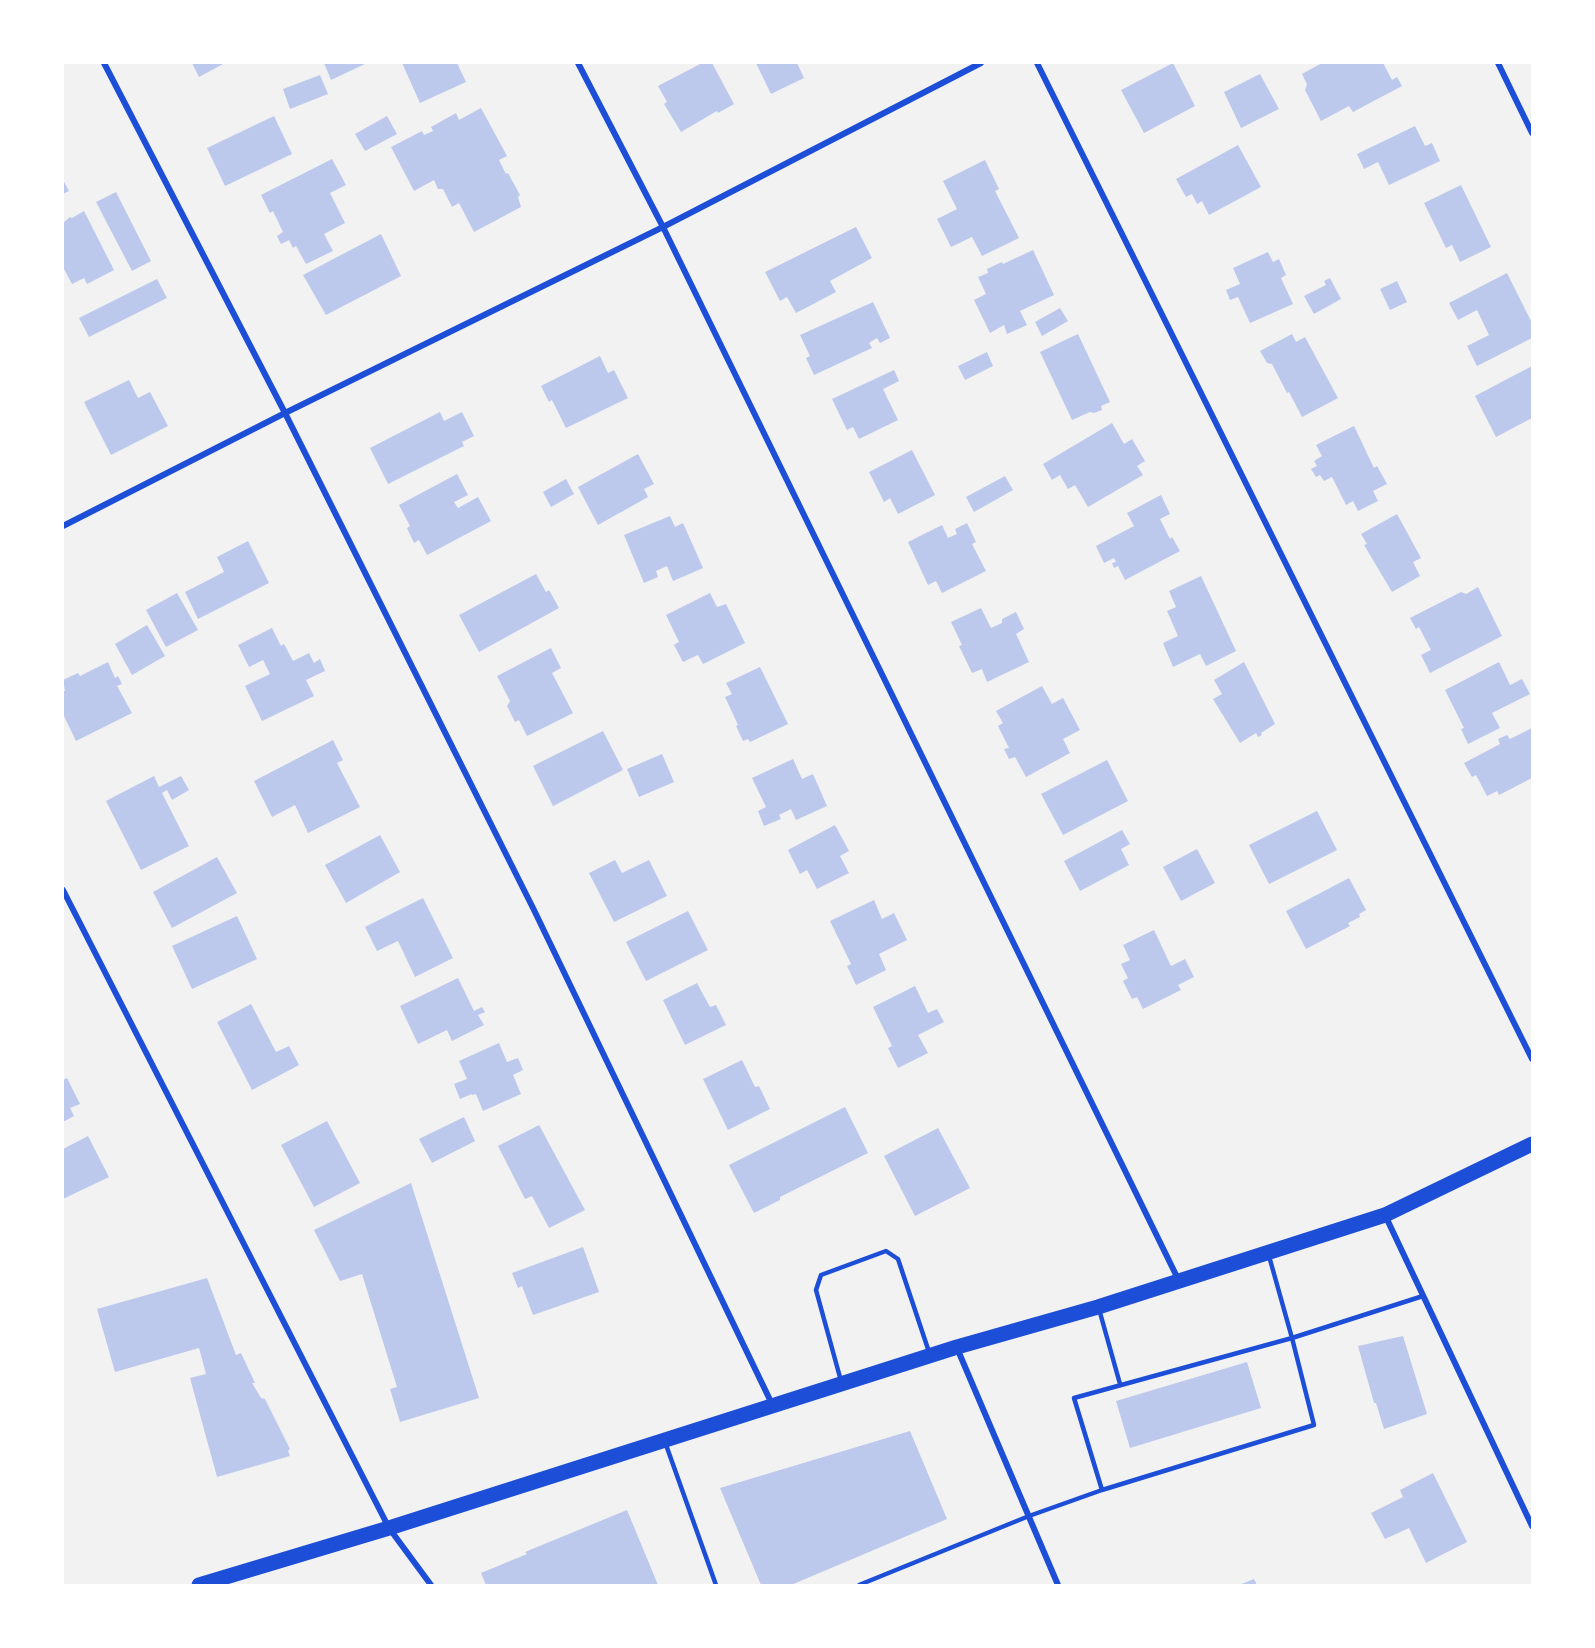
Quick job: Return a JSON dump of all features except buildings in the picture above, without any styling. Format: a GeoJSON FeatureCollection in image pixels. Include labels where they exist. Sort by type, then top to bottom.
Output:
{"type":"FeatureCollection","features":[{"type":"Feature","properties":{"kind":"main road"},"geometry":{"type":"LineString","coordinates":[[199,1585],[389,1528],[957,1347],[1179,1282],[1386,1215],[1532,1144]]}},
{"type":"Feature","properties":{"kind":"street"},"geometry":{"type":"LineString","coordinates":[[104,63],[285,413],[534,910],[772,1405]]}},
{"type":"Feature","properties":{"kind":"street"},"geometry":{"type":"LineString","coordinates":[[578,63],[663,227],[1179,1282]]}},
{"type":"Feature","properties":{"kind":"street"},"geometry":{"type":"LineString","coordinates":[[63,526],[285,413],[663,227],[981,63]]}},
{"type":"Feature","properties":{"kind":"street"},"geometry":{"type":"LineString","coordinates":[[1037,63],[1532,1059]]}},
{"type":"Feature","properties":{"kind":"street"},"geometry":{"type":"LineString","coordinates":[[1498,63],[1532,133]]}},
{"type":"Feature","properties":{"kind":"street"},"geometry":{"type":"LineString","coordinates":[[63,890],[389,1528],[431,1585]]}},
{"type":"Feature","properties":{"kind":"street"},"geometry":{"type":"LineString","coordinates":[[1386,1215],[1532,1526]]}},
{"type":"Feature","properties":{"kind":"street"},"geometry":{"type":"LineString","coordinates":[[957,1347],[1058,1585]]}},
{"type":"Feature","properties":{"kind":"lane"},"geometry":{"type":"LineString","coordinates":[[842,1383],[816,1290],[821,1275],[886,1251],[898,1259],[930,1356]]}},
{"type":"Feature","properties":{"kind":"lane"},"geometry":{"type":"LineString","coordinates":[[859,1585],[1029,1516],[1102,1490],[1314,1425],[1268,1252]]}},
{"type":"Feature","properties":{"kind":"lane"},"geometry":{"type":"LineString","coordinates":[[1102,1490],[1074,1398],[1292,1338],[1424,1296]]}},
{"type":"Feature","properties":{"kind":"lane"},"geometry":{"type":"LineString","coordinates":[[1098,1307],[1120,1384]]}},
{"type":"Feature","properties":{"kind":"lane"},"geometry":{"type":"LineString","coordinates":[[664,1440],[716,1585]]}}]}
